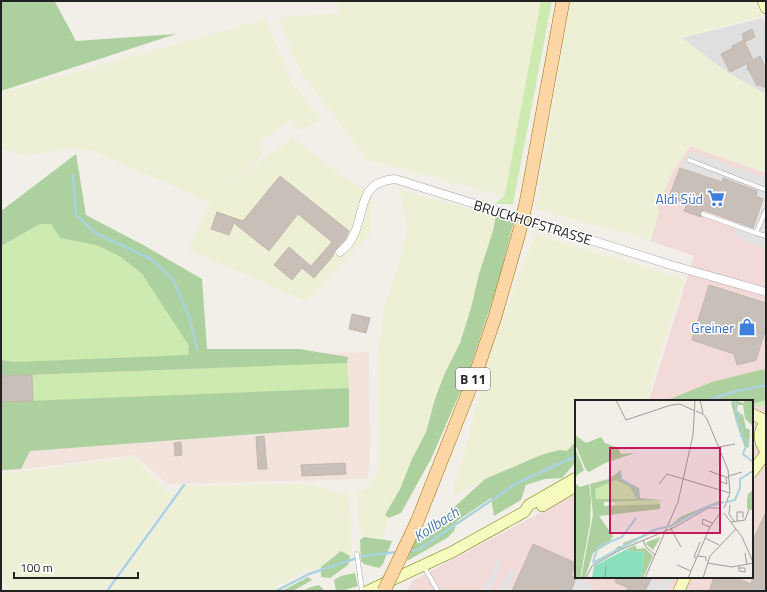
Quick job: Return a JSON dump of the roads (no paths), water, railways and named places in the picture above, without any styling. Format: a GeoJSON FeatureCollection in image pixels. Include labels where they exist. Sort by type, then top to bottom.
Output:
{"type":"FeatureCollection","features":[{"type":"Feature","properties":{"kind":"main road","name":"B 11"},"geometry":{"type":"LineString","coordinates":[[384,591],[417,522],[476,373],[495,317],[519,233],[527,198],[563,1]]}},
{"type":"Feature","properties":{"kind":"street"},"geometry":{"type":"LineString","coordinates":[[763,1],[766,8]]}},
{"type":"Feature","properties":{"kind":"street","name":"BRUCKHOFSTRASSE"},"geometry":{"type":"LineString","coordinates":[[340,252],[347,246],[355,233],[368,192],[382,181],[395,179],[672,265],[766,292]]}},
{"type":"Feature","properties":{"kind":"street"},"geometry":{"type":"LineString","coordinates":[[753,415],[761,424],[760,440],[762,447],[766,452],[753,471]]}},
{"type":"Feature","properties":{"kind":"street"},"geometry":{"type":"LineString","coordinates":[[524,512],[529,505],[575,479]]}},
{"type":"Feature","properties":{"kind":"street"},"geometry":{"type":"LineString","coordinates":[[368,591],[452,552],[524,512],[532,511],[561,496],[575,487]]}},
{"type":"Feature","properties":{"kind":"street"},"geometry":{"type":"LineString","coordinates":[[679,591],[685,578]]}},
{"type":"Feature","properties":{"kind":"lane"},"geometry":{"type":"LineString","coordinates":[[690,160],[766,190]]}},
{"type":"Feature","properties":{"kind":"lane"},"geometry":{"type":"LineString","coordinates":[[756,233],[766,210]]}},
{"type":"Feature","properties":{"kind":"lane"},"geometry":{"type":"LineString","coordinates":[[703,214],[766,236]]}},
{"type":"Feature","properties":{"kind":"lane"},"geometry":{"type":"LineString","coordinates":[[357,554],[362,591]]}},
{"type":"Feature","properties":{"kind":"lane"},"geometry":{"type":"LineString","coordinates":[[423,565],[438,591]]}},
{"type":"Feature","properties":{"kind":"waterway"},"geometry":{"type":"LineString","coordinates":[[73,175],[76,215],[97,234],[151,259],[173,279],[189,317],[197,349]]}},
{"type":"Feature","properties":{"kind":"waterway","name":"Kollbach"},"geometry":{"type":"LineString","coordinates":[[708,400],[733,392],[766,385]]}},
{"type":"Feature","properties":{"kind":"waterway","name":"Kollbach"},"geometry":{"type":"LineString","coordinates":[[407,551],[418,550],[517,483],[575,456]]}},
{"type":"Feature","properties":{"kind":"waterway"},"geometry":{"type":"LineString","coordinates":[[107,591],[184,485]]}},
{"type":"Feature","properties":{"kind":"waterway","name":"Kollbach"},"geometry":{"type":"LineString","coordinates":[[276,591],[309,574],[363,556],[398,552]]}},
{"type":"Feature","properties":{"kind":"place","name":"Aldi Süd"},"geometry":{"type":"Point","coordinates":[716,198]}},
{"type":"Feature","properties":{"kind":"place","name":"Greiner"},"geometry":{"type":"Point","coordinates":[747,327]}}]}
